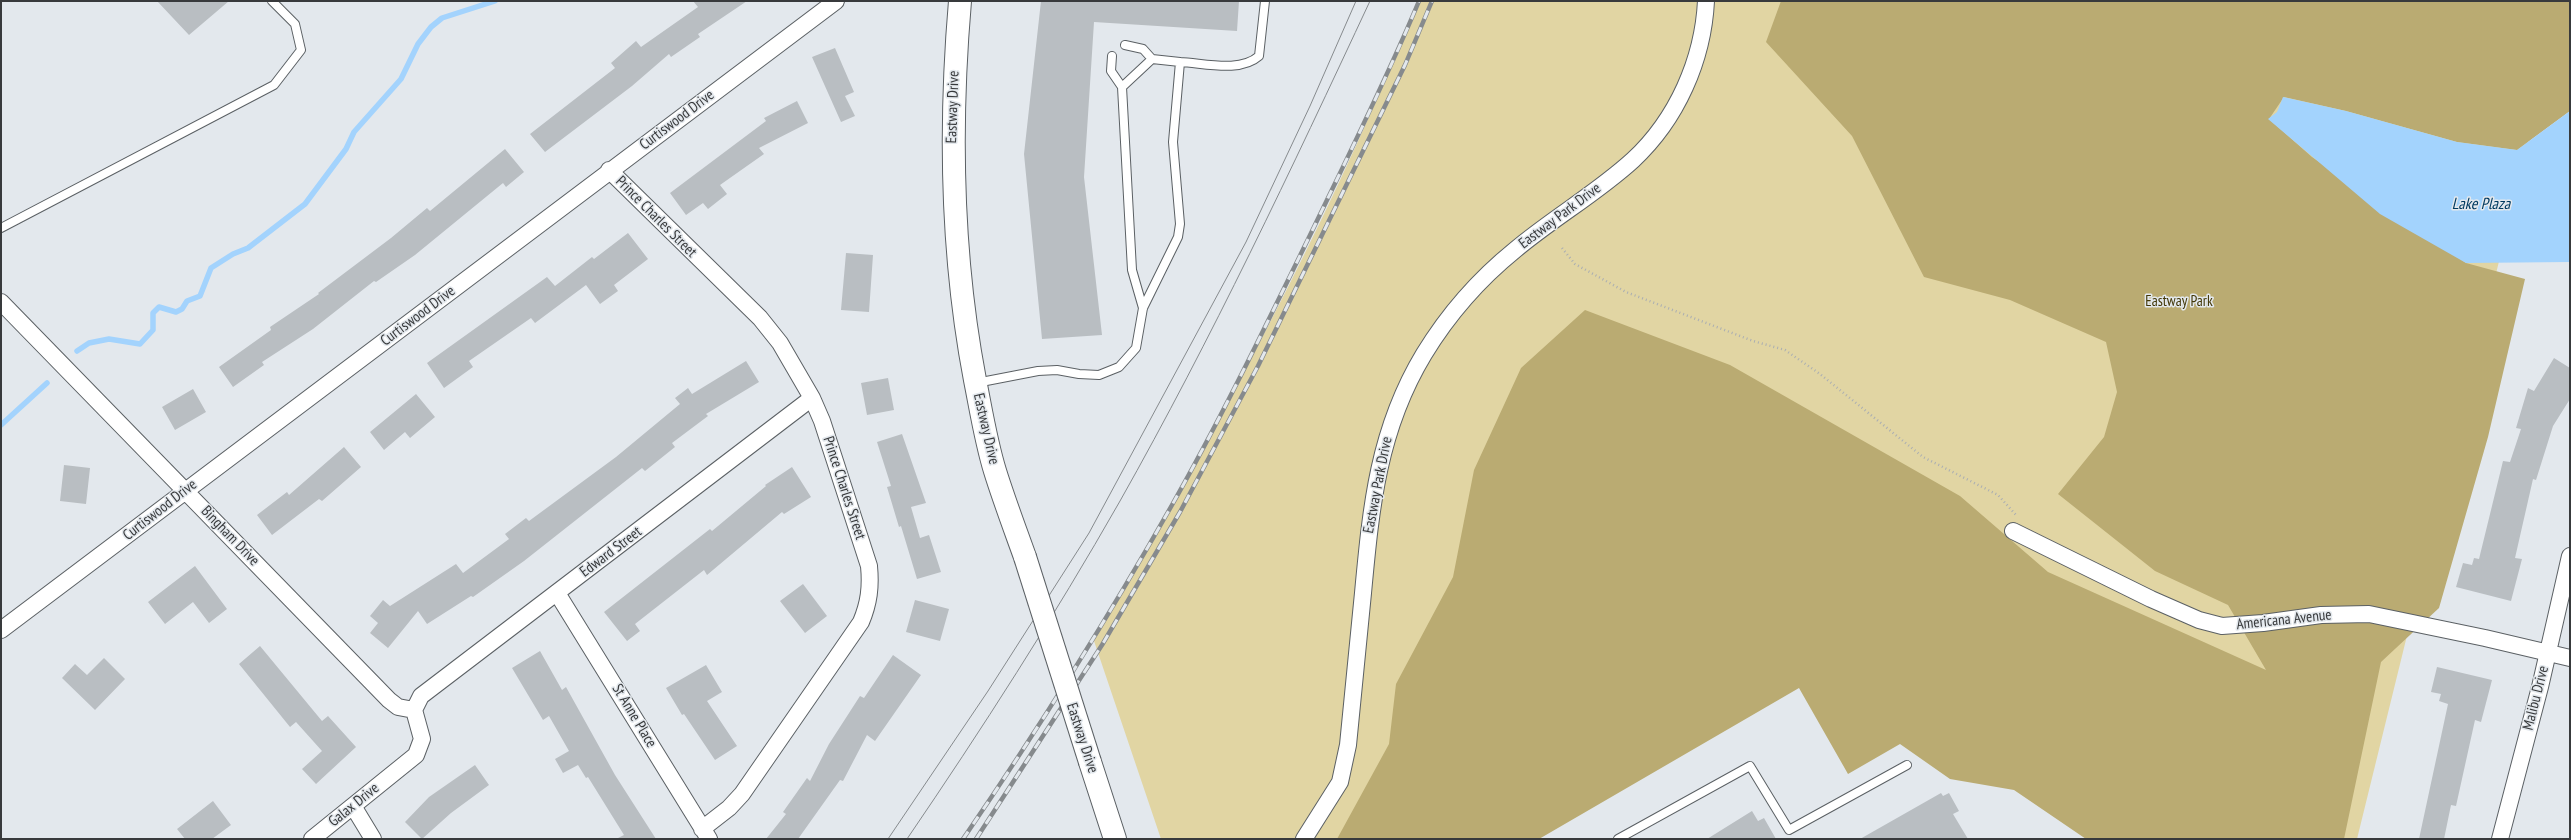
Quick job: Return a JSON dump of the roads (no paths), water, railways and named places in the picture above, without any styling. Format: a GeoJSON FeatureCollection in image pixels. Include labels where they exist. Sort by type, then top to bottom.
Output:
{"type":"FeatureCollection","features":[{"type":"Feature","properties":{"kind":"main road","name":"Eastway Drive"},"geometry":{"type":"LineString","coordinates":[[960,1],[953,98],[952,184],[956,253],[967,341],[995,470],[1025,557],[1115,839]]}},
{"type":"Feature","properties":{"kind":"street","name":"Curtiswood Drive"},"geometry":{"type":"LineString","coordinates":[[1,630],[609,170],[836,1]]}},
{"type":"Feature","properties":{"kind":"street","name":"Eastway Park Drive"},"geometry":{"type":"LineString","coordinates":[[1304,839],[1340,782],[1348,745],[1374,493],[1385,439],[1408,383],[1442,326],[1462,299],[1484,277],[1533,235],[1634,160],[1649,142],[1677,103],[1694,66],[1701,46],[1706,1]]}},
{"type":"Feature","properties":{"kind":"street","name":"Prince Charles Street"},"geometry":{"type":"LineString","coordinates":[[609,170],[760,318],[780,343],[812,398],[822,421],[869,566],[871,588],[868,608],[861,622],[742,794],[706,834]]}},
{"type":"Feature","properties":{"kind":"street","name":"Bingham Drive"},"geometry":{"type":"LineString","coordinates":[[1,302],[389,700],[398,707],[414,710]]}},
{"type":"Feature","properties":{"kind":"street","name":"Edward Street"},"geometry":{"type":"LineString","coordinates":[[414,710],[421,696],[812,398]]}},
{"type":"Feature","properties":{"kind":"street","name":"Americana Avenue"},"geometry":{"type":"LineString","coordinates":[[2014,531],[2151,599],[2199,620],[2222,626],[2263,624],[2321,614],[2369,614],[2393,617],[2570,658]]}},
{"type":"Feature","properties":{"kind":"street","name":"Malibu Drive"},"geometry":{"type":"LineString","coordinates":[[2500,839],[2548,653],[2570,556]]}},
{"type":"Feature","properties":{"kind":"street","name":"St Anne Place"},"geometry":{"type":"LineString","coordinates":[[558,593],[706,834]]}},
{"type":"Feature","properties":{"kind":"street","name":"Galax Drive"},"geometry":{"type":"LineString","coordinates":[[312,839],[416,755],[421,745],[420,728],[414,710]]}},
{"type":"Feature","properties":{"kind":"street"},"geometry":{"type":"LineString","coordinates":[[353,806],[373,839]]}},
{"type":"Feature","properties":{"kind":"lane"},"geometry":{"type":"LineString","coordinates":[[1,228],[274,85],[302,50],[295,24],[272,1]]}},
{"type":"Feature","properties":{"kind":"lane"},"geometry":{"type":"LineString","coordinates":[[1125,45],[1143,49],[1152,59],[1240,66],[1250,64],[1259,56],[1265,1]]}},
{"type":"Feature","properties":{"kind":"lane"},"geometry":{"type":"LineString","coordinates":[[1112,56],[1111,71],[1122,87],[1132,270],[1143,308]]}},
{"type":"Feature","properties":{"kind":"lane"},"geometry":{"type":"LineString","coordinates":[[1122,87],[1152,59]]}},
{"type":"Feature","properties":{"kind":"lane"},"geometry":{"type":"LineString","coordinates":[[975,383],[1038,371],[1057,370],[1079,374],[1099,375],[1119,367],[1136,348],[1143,308],[1178,238],[1180,224],[1173,142],[1180,62]]}},
{"type":"Feature","properties":{"kind":"lane"},"geometry":{"type":"LineString","coordinates":[[1618,839],[1750,766],[1789,830],[1907,765]]}},
{"type":"Feature","properties":{"kind":"water","name":"Lake Plaza"},"geometry":{"type":"Polygon","coordinates":[[[2283,97],[2346,111],[2457,142],[2517,150],[2570,111],[2570,262],[2466,263],[2380,214],[2268,119],[2277,112],[2283,97]]]}},
{"type":"Feature","properties":{"kind":"waterway"},"geometry":{"type":"LineString","coordinates":[[77,351],[89,343],[109,339],[140,344],[153,330],[153,313],[159,307],[176,312],[182,309],[187,301],[200,296],[211,268],[233,254],[248,248],[305,204],[346,149],[354,132],[401,79],[418,44],[431,27],[442,18],[495,1]]}},
{"type":"Feature","properties":{"kind":"waterway"},"geometry":{"type":"LineString","coordinates":[[1,425],[47,383]]}},
{"type":"Feature","properties":{"kind":"tram line"},"geometry":{"type":"LineString","coordinates":[[888,839],[988,691],[1089,533],[1246,242],[1310,106],[1356,1]]}},
{"type":"Feature","properties":{"kind":"tram line"},"geometry":{"type":"LineString","coordinates":[[907,839],[963,756],[1043,630],[1095,544],[1154,440],[1250,253],[1311,128],[1370,1]]}},
{"type":"Feature","properties":{"kind":"railway"},"geometry":{"type":"LineString","coordinates":[[963,839],[1045,716],[1097,633],[1191,471],[1245,368],[1314,227],[1381,87],[1419,1]]}},
{"type":"Feature","properties":{"kind":"railway"},"geometry":{"type":"LineString","coordinates":[[976,839],[1102,645],[1180,512],[1258,366],[1405,65],[1432,1]]}},
{"type":"Feature","properties":{"kind":"park label","name":"Eastway Park"},"geometry":{"type":"Point","coordinates":[2179,302]}}]}
